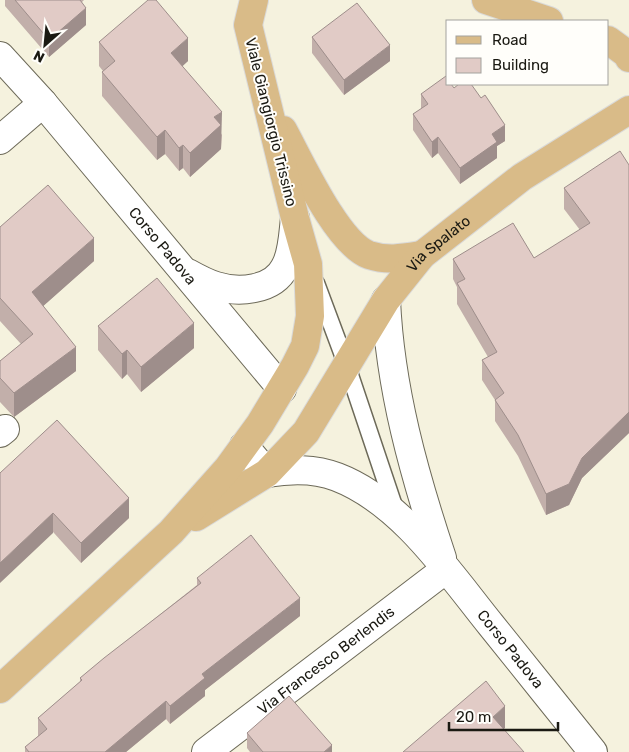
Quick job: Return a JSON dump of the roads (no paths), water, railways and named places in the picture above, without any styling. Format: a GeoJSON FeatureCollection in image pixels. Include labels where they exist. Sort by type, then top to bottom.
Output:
{"type":"FeatureCollection","features":[{"type":"Feature","properties":{"kind":"main road"},"geometry":{"type":"LineString","coordinates":[[486,0],[546,20]]}},
{"type":"Feature","properties":{"kind":"main road","name":"Viale Giangiorgio Trissino"},"geometry":{"type":"LineString","coordinates":[[171,532],[228,468],[282,389],[305,346],[310,316],[308,264],[266,98],[251,13]]}},
{"type":"Feature","properties":{"kind":"main road"},"geometry":{"type":"LineString","coordinates":[[609,40],[629,42]]}},
{"type":"Feature","properties":{"kind":"main road"},"geometry":{"type":"LineString","coordinates":[[609,41],[627,54],[629,58]]}},
{"type":"Feature","properties":{"kind":"main road"},"geometry":{"type":"LineString","coordinates":[[266,98],[338,229],[367,254],[390,260],[422,255]]}},
{"type":"Feature","properties":{"kind":"main road","name":"Via Spalato"},"geometry":{"type":"LineString","coordinates":[[171,532],[267,473],[306,432],[386,300],[422,255],[522,177],[628,109]]}},
{"type":"Feature","properties":{"kind":"main road"},"geometry":{"type":"LineString","coordinates":[[0,689],[171,532]]}},
{"type":"Feature","properties":{"kind":"street","name":"Viale Giangiorgio Trissino"},"geometry":{"type":"LineString","coordinates":[[237,0],[251,13]]}},
{"type":"Feature","properties":{"kind":"street","name":"Corso Padova"},"geometry":{"type":"LineString","coordinates":[[0,56],[43,103],[282,389]]}},
{"type":"Feature","properties":{"kind":"street"},"geometry":{"type":"LineString","coordinates":[[0,140],[43,103]]}},
{"type":"Feature","properties":{"kind":"street","name":"Viale Giangiorgio Trissino"},"geometry":{"type":"LineString","coordinates":[[184,272],[215,286],[233,290],[261,286],[274,281],[285,267],[292,245],[295,218]]}},
{"type":"Feature","properties":{"kind":"street","name":"Corso Padova"},"geometry":{"type":"LineString","coordinates":[[386,300],[388,339],[393,376],[405,431],[422,497],[446,569]]}},
{"type":"Feature","properties":{"kind":"street"},"geometry":{"type":"LineString","coordinates":[[244,446],[267,473]]}},
{"type":"Feature","properties":{"kind":"street","name":"Corso Padova"},"geometry":{"type":"LineString","coordinates":[[267,473],[309,469],[338,477],[363,490],[397,514],[446,569],[593,752]]}},
{"type":"Feature","properties":{"kind":"street","name":"Via Francesco Berlendis"},"geometry":{"type":"LineString","coordinates":[[206,752],[446,569]]}},
{"type":"Feature","properties":{"kind":"lane","name":"Viale Giangiorgio Trissino"},"geometry":{"type":"LineString","coordinates":[[308,264],[347,366]]}},
{"type":"Feature","properties":{"kind":"lane","name":"Corso Padova"},"geometry":{"type":"LineString","coordinates":[[347,366],[397,514]]}}]}
